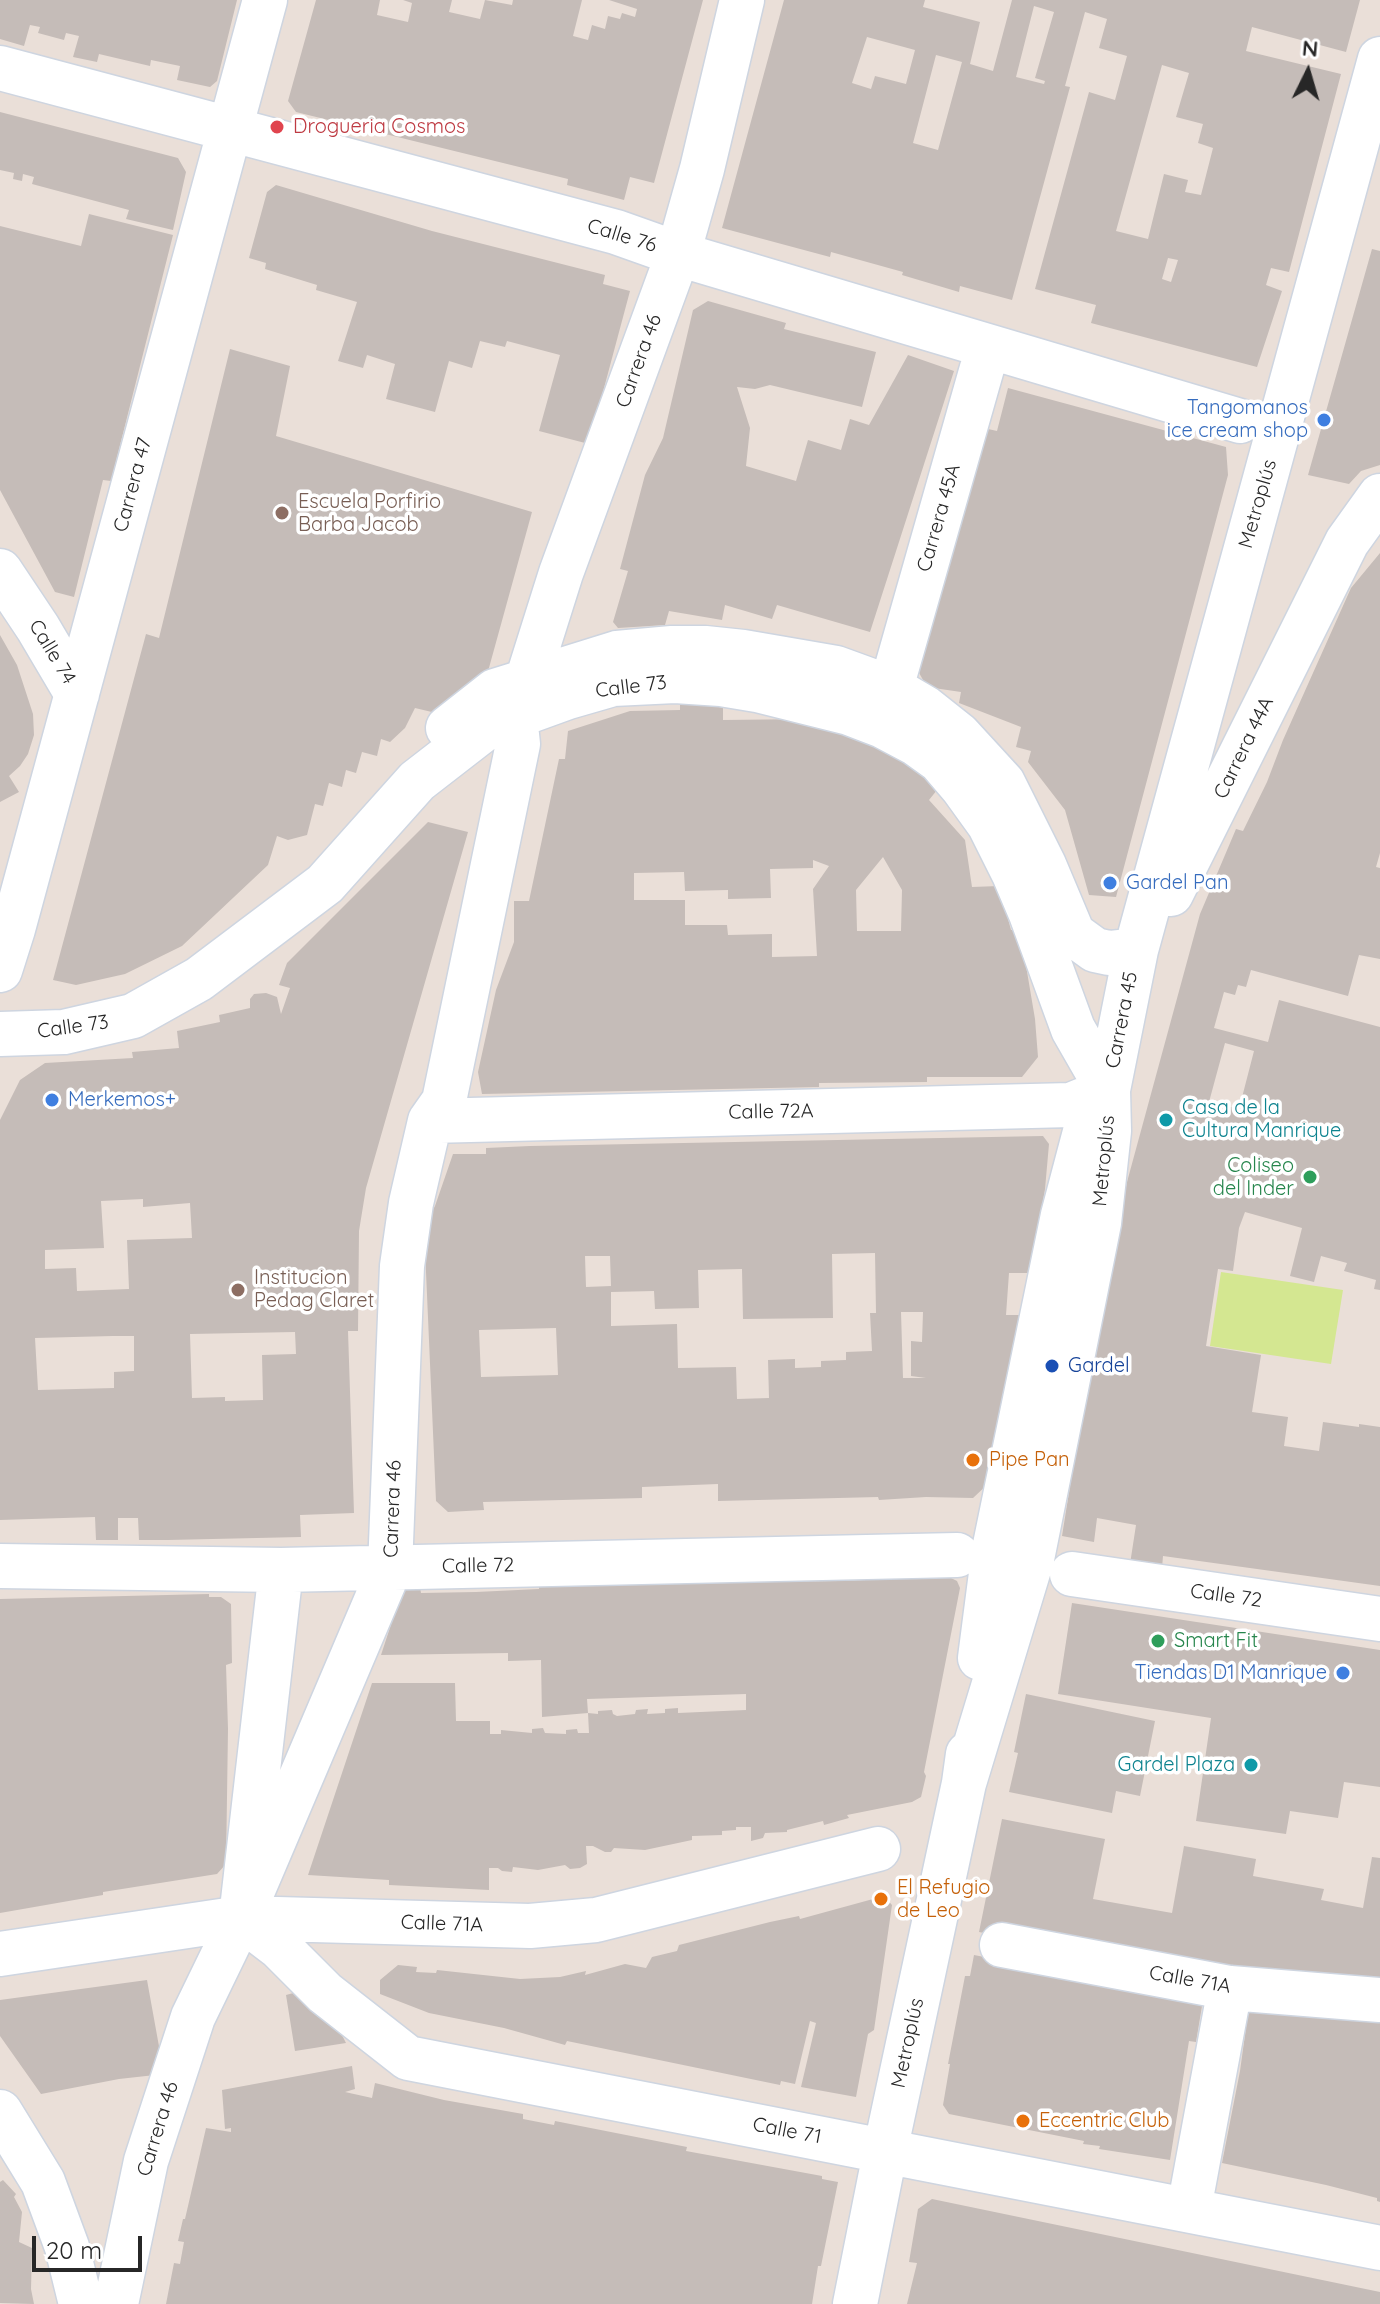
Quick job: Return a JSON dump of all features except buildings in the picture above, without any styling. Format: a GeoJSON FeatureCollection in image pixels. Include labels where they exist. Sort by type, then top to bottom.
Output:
{"type":"FeatureCollection","features":[{"type":"Feature","properties":{"kind":"street","name":"Carrera 47"},"geometry":{"type":"LineString","coordinates":[[0,970],[265,0]]}},
{"type":"Feature","properties":{"kind":"street","name":"Carrera 46"},"geometry":{"type":"LineString","coordinates":[[116,2304],[146,2161],[193,2017],[241,1918],[390,1568],[402,1266],[411,1203],[430,1121],[444,1101],[518,744],[521,699],[561,573],[678,254],[702,169],[742,0]]}},
{"type":"Feature","properties":{"kind":"street","name":"Metroplús"},"geometry":{"type":"LineString","coordinates":[[1136,950],[1380,59]]}},
{"type":"Feature","properties":{"kind":"street","name":"Calle 76"},"geometry":{"type":"LineString","coordinates":[[0,68],[616,232],[678,254],[1240,421]]}},
{"type":"Feature","properties":{"kind":"street","name":"Carrera 45A"},"geometry":{"type":"LineString","coordinates":[[891,688],[988,347]]}},
{"type":"Feature","properties":{"kind":"street","name":"Carrera 44A"},"geometry":{"type":"LineString","coordinates":[[1136,950],[1175,887],[1347,542],[1380,496]]}},
{"type":"Feature","properties":{"kind":"street","name":"Carrera 44A"},"geometry":{"type":"LineString","coordinates":[[1347,542],[1380,514]]}},
{"type":"Feature","properties":{"kind":"street","name":"Calle 74"},"geometry":{"type":"LineString","coordinates":[[0,571],[77,694]]}},
{"type":"Feature","properties":{"kind":"street","name":"Calle 73"},"geometry":{"type":"LineString","coordinates":[[0,1034],[64,1032],[133,1016],[199,979],[325,884],[417,781],[521,699],[569,666],[617,653],[672,648],[787,696],[883,726],[915,743],[940,761],[963,788],[989,824],[1014,874],[1044,908],[1085,945],[1095,950],[1109,953],[1136,950]]}},
{"type":"Feature","properties":{"kind":"street","name":"Calle 73"},"geometry":{"type":"LineString","coordinates":[[722,667],[836,668],[891,688],[925,708],[959,735],[1003,783],[1044,865],[1044,908],[1073,1029],[1108,1090]]}},
{"type":"Feature","properties":{"kind":"street","name":"Calle 73"},"geometry":{"type":"LineString","coordinates":[[0,1008],[67,1003],[136,988],[197,952],[314,862],[415,754],[495,691],[521,699]]}},
{"type":"Feature","properties":{"kind":"street","name":"Carrera 45"},"geometry":{"type":"LineString","coordinates":[[1108,1090],[1136,950]]}},
{"type":"Feature","properties":{"kind":"street","name":"Metroplús"},"geometry":{"type":"LineString","coordinates":[[855,2304],[964,1783],[1032,1559],[1099,1223],[1109,1131],[1108,1090]]}},
{"type":"Feature","properties":{"kind":"street","name":"Calle 72A"},"geometry":{"type":"LineString","coordinates":[[430,1121],[1071,1105],[1108,1090]]}},
{"type":"Feature","properties":{"kind":"street","name":"Calle 72"},"geometry":{"type":"LineString","coordinates":[[0,1566],[281,1570],[957,1555]]}},
{"type":"Feature","properties":{"kind":"street","name":"Carrera 46"},"geometry":{"type":"LineString","coordinates":[[241,1918],[281,1570]]}},
{"type":"Feature","properties":{"kind":"street","name":"Calle 72"},"geometry":{"type":"LineString","coordinates":[[1072,1574],[1380,1619]]}},
{"type":"Feature","properties":{"kind":"street","name":"Calle 71A"},"geometry":{"type":"LineString","coordinates":[[0,1954],[241,1918],[530,1926],[596,1920],[878,1849]]}},
{"type":"Feature","properties":{"kind":"street","name":"Calle 71"},"geometry":{"type":"LineString","coordinates":[[241,1918],[279,1947],[325,1993],[408,2058],[1380,2248]]}},
{"type":"Feature","properties":{"kind":"street","name":"Calle 71A"},"geometry":{"type":"LineString","coordinates":[[1002,1945],[1230,1988],[1380,2000]]}},
{"type":"Feature","properties":{"kind":"street"},"geometry":{"type":"LineString","coordinates":[[1189,2209],[1230,1988]]}},
{"type":"Feature","properties":{"kind":"street"},"geometry":{"type":"LineString","coordinates":[[0,2114],[43,2182],[67,2247],[81,2304]]}},
{"type":"Feature","properties":{"kind":"green space"},"geometry":{"type":"Polygon","coordinates":[[[1221,1272],[1343,1290],[1331,1364],[1210,1346],[1221,1272]]]}},
{"type":"Feature","properties":{"kind":"place","name":"Drogueria Cosmos"},"geometry":{"type":"Point","coordinates":[277,127]}},
{"type":"Feature","properties":{"kind":"place","name":"Tangomanos ice cream shop"},"geometry":{"type":"Point","coordinates":[1324,420]}},
{"type":"Feature","properties":{"kind":"place","name":"Escuela Porfirio Barba Jacob"},"geometry":{"type":"Point","coordinates":[282,513]}},
{"type":"Feature","properties":{"kind":"place","name":"Gardel Pan"},"geometry":{"type":"Point","coordinates":[1110,883]}},
{"type":"Feature","properties":{"kind":"place","name":"Merkemos+"},"geometry":{"type":"Point","coordinates":[52,1100]}},
{"type":"Feature","properties":{"kind":"place","name":"Casa de la Cultura Manrique"},"geometry":{"type":"Point","coordinates":[1166,1120]}},
{"type":"Feature","properties":{"kind":"place","name":"Coliseo del Inder"},"geometry":{"type":"Point","coordinates":[1310,1177]}},
{"type":"Feature","properties":{"kind":"place","name":"Institucion Pedag Claret"},"geometry":{"type":"Point","coordinates":[238,1290]}},
{"type":"Feature","properties":{"kind":"place","name":"Gardel"},"geometry":{"type":"Point","coordinates":[1052,1366]}},
{"type":"Feature","properties":{"kind":"place","name":"Pipe Pan"},"geometry":{"type":"Point","coordinates":[973,1460]}},
{"type":"Feature","properties":{"kind":"place","name":"Smart Fit"},"geometry":{"type":"Point","coordinates":[1158,1641]}},
{"type":"Feature","properties":{"kind":"place","name":"Tiendas D1 Manrique"},"geometry":{"type":"Point","coordinates":[1343,1673]}},
{"type":"Feature","properties":{"kind":"place","name":"Gardel Plaza"},"geometry":{"type":"Point","coordinates":[1251,1765]}},
{"type":"Feature","properties":{"kind":"place","name":"El Refugio de Leo"},"geometry":{"type":"Point","coordinates":[881,1899]}},
{"type":"Feature","properties":{"kind":"place","name":"Eccentric Club"},"geometry":{"type":"Point","coordinates":[1023,2121]}}]}
